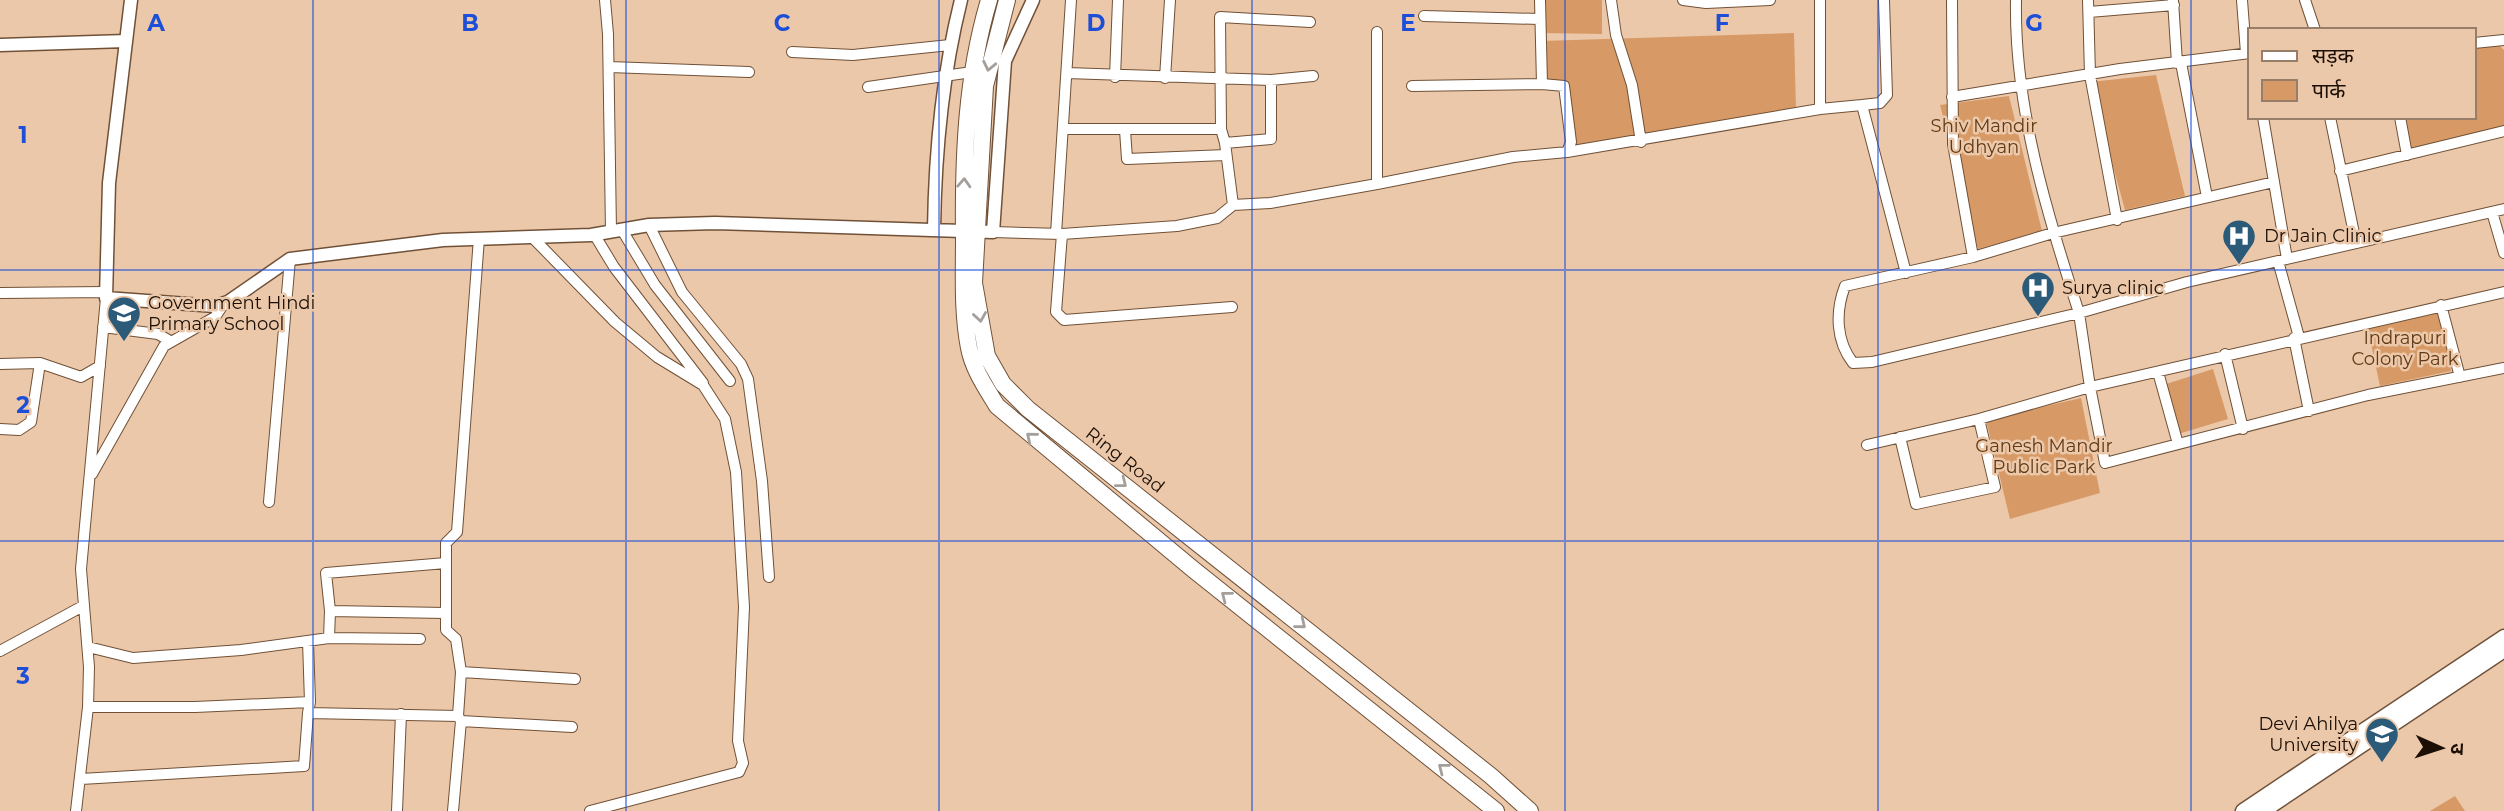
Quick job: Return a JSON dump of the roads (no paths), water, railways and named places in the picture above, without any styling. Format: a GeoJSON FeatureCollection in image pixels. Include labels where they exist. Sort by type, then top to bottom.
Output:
{"type":"FeatureCollection","features":[{"type":"Feature","properties":{"kind":"highway","name":"Ring Road"},"geometry":{"type":"LineString","coordinates":[[989,0],[972,72],[970,231],[974,283],[987,355],[1003,384],[1028,409],[1470,759],[1530,811]]}},
{"type":"Feature","properties":{"kind":"highway","name":"Ring Road"},"geometry":{"type":"LineString","coordinates":[[1007,0],[985,86],[964,303],[970,351],[981,380],[997,406],[1194,570],[1496,811]]}},
{"type":"Feature","properties":{"kind":"main road"},"geometry":{"type":"LineString","coordinates":[[2243,811],[2504,637]]}},
{"type":"Feature","properties":{"kind":"main road"},"geometry":{"type":"LineString","coordinates":[[2263,811],[2504,650]]}},
{"type":"Feature","properties":{"kind":"street"},"geometry":{"type":"LineString","coordinates":[[76,811],[88,707],[88,648],[81,569],[106,295],[109,183],[131,0]]}},
{"type":"Feature","properties":{"kind":"street"},"geometry":{"type":"LineString","coordinates":[[605,0],[617,231],[655,285],[730,381]]}},
{"type":"Feature","properties":{"kind":"street"},"geometry":{"type":"LineString","coordinates":[[934,230],[935,149],[950,46],[961,0]]}},
{"type":"Feature","properties":{"kind":"street"},"geometry":{"type":"LineString","coordinates":[[993,232],[1005,61],[1033,0]]}},
{"type":"Feature","properties":{"kind":"street"},"geometry":{"type":"LineString","coordinates":[[1071,0],[1056,312],[1064,320],[1232,307]]}},
{"type":"Feature","properties":{"kind":"street"},"geometry":{"type":"LineString","coordinates":[[1115,77],[1118,0]]}},
{"type":"Feature","properties":{"kind":"street"},"geometry":{"type":"LineString","coordinates":[[1165,78],[1170,0]]}},
{"type":"Feature","properties":{"kind":"street"},"geometry":{"type":"LineString","coordinates":[[1540,0],[1542,84]]}},
{"type":"Feature","properties":{"kind":"street"},"geometry":{"type":"LineString","coordinates":[[1611,0],[1616,35],[1632,85],[1641,142]]}},
{"type":"Feature","properties":{"kind":"street"},"geometry":{"type":"LineString","coordinates":[[1683,0],[1706,3],[1770,0]]}},
{"type":"Feature","properties":{"kind":"street"},"geometry":{"type":"LineString","coordinates":[[1820,0],[1820,109]]}},
{"type":"Feature","properties":{"kind":"street"},"geometry":{"type":"LineString","coordinates":[[90,478],[170,341],[210,321],[223,305],[290,259],[443,240],[594,234],[649,225],[715,223],[1059,234],[1177,226],[1217,218],[1233,205],[1270,203],[1513,157],[1641,142],[1820,109],[1880,103],[1887,95],[1884,0]]}},
{"type":"Feature","properties":{"kind":"street"},"geometry":{"type":"LineString","coordinates":[[1952,0],[1955,168],[1973,257]]}},
{"type":"Feature","properties":{"kind":"street"},"geometry":{"type":"LineString","coordinates":[[2016,0],[2019,85],[2053,233],[2079,313],[2105,463],[2368,395],[2504,368]]}},
{"type":"Feature","properties":{"kind":"street"},"geometry":{"type":"LineString","coordinates":[[2088,0],[2090,75],[2117,220]]}},
{"type":"Feature","properties":{"kind":"street"},"geometry":{"type":"LineString","coordinates":[[1952,97],[2120,69],[2248,53],[2242,0]]}},
{"type":"Feature","properties":{"kind":"street"},"geometry":{"type":"LineString","coordinates":[[2305,0],[2314,28]]}},
{"type":"Feature","properties":{"kind":"street"},"geometry":{"type":"LineString","coordinates":[[2089,12],[2174,2],[2179,63],[2207,197]]}},
{"type":"Feature","properties":{"kind":"street"},"geometry":{"type":"LineString","coordinates":[[1424,16],[1539,19]]}},
{"type":"Feature","properties":{"kind":"street"},"geometry":{"type":"LineString","coordinates":[[1233,205],[1221,129],[1220,17],[1310,22]]}},
{"type":"Feature","properties":{"kind":"street"},"geometry":{"type":"LineString","coordinates":[[1377,32],[1377,184]]}},
{"type":"Feature","properties":{"kind":"street"},"geometry":{"type":"LineString","coordinates":[[0,45],[126,41]]}},
{"type":"Feature","properties":{"kind":"street"},"geometry":{"type":"LineString","coordinates":[[2476,43],[2502,44]]}},
{"type":"Feature","properties":{"kind":"street"},"geometry":{"type":"LineString","coordinates":[[792,52],[853,55],[950,46]]}},
{"type":"Feature","properties":{"kind":"street"},"geometry":{"type":"LineString","coordinates":[[609,68],[749,72]]}},
{"type":"Feature","properties":{"kind":"street"},"geometry":{"type":"LineString","coordinates":[[869,87],[972,72]]}},
{"type":"Feature","properties":{"kind":"street"},"geometry":{"type":"LineString","coordinates":[[1067,74],[1220,79],[1313,76]]}},
{"type":"Feature","properties":{"kind":"street"},"geometry":{"type":"LineString","coordinates":[[1225,143],[1272,139],[1271,79]]}},
{"type":"Feature","properties":{"kind":"street"},"geometry":{"type":"LineString","coordinates":[[1412,86],[1564,86],[1571,142],[1567,152]]}},
{"type":"Feature","properties":{"kind":"street"},"geometry":{"type":"LineString","coordinates":[[1862,104],[1906,273]]}},
{"type":"Feature","properties":{"kind":"street"},"geometry":{"type":"LineString","coordinates":[[2263,119],[2283,260],[2309,411]]}},
{"type":"Feature","properties":{"kind":"street"},"geometry":{"type":"LineString","coordinates":[[2330,119],[2356,243]]}},
{"type":"Feature","properties":{"kind":"street"},"geometry":{"type":"LineString","coordinates":[[2400,119],[2407,155]]}},
{"type":"Feature","properties":{"kind":"street"},"geometry":{"type":"LineString","coordinates":[[1065,129],[1221,129]]}},
{"type":"Feature","properties":{"kind":"street"},"geometry":{"type":"LineString","coordinates":[[1125,130],[1127,159],[1226,155]]}},
{"type":"Feature","properties":{"kind":"street"},"geometry":{"type":"LineString","coordinates":[[2340,171],[2504,131]]}},
{"type":"Feature","properties":{"kind":"street"},"geometry":{"type":"LineString","coordinates":[[2274,182],[2053,233],[1973,257],[1845,286],[1837,306],[1842,349],[1853,363],[1872,362],[2079,313],[2187,282],[2504,209]]}},
{"type":"Feature","properties":{"kind":"street"},"geometry":{"type":"LineString","coordinates":[[2492,212],[2504,253]]}},
{"type":"Feature","properties":{"kind":"street"},"geometry":{"type":"LineString","coordinates":[[649,225],[671,275],[741,364],[748,379],[762,481],[769,577]]}},
{"type":"Feature","properties":{"kind":"street"},"geometry":{"type":"LineString","coordinates":[[590,811],[728,776],[739,772],[743,763],[738,741],[744,607],[736,472],[725,419],[703,384],[614,267],[594,234]]}},
{"type":"Feature","properties":{"kind":"street"},"geometry":{"type":"LineString","coordinates":[[532,237],[615,322],[657,357],[703,384]]}},
{"type":"Feature","properties":{"kind":"street"},"geometry":{"type":"LineString","coordinates":[[453,811],[461,672],[456,639],[446,630],[446,543],[457,532],[479,238]]}},
{"type":"Feature","properties":{"kind":"street"},"geometry":{"type":"LineString","coordinates":[[269,502],[290,259]]}},
{"type":"Feature","properties":{"kind":"street"},"geometry":{"type":"LineString","coordinates":[[1867,445],[1979,419],[2090,387],[2225,354],[2504,292]]}},
{"type":"Feature","properties":{"kind":"street"},"geometry":{"type":"LineString","coordinates":[[0,293],[106,295],[223,305]]}},
{"type":"Feature","properties":{"kind":"street"},"geometry":{"type":"LineString","coordinates":[[2441,305],[2460,377]]}},
{"type":"Feature","properties":{"kind":"street"},"geometry":{"type":"LineString","coordinates":[[103,327],[158,334],[170,341]]}},
{"type":"Feature","properties":{"kind":"street"},"geometry":{"type":"LineString","coordinates":[[2225,354],[2243,429]]}},
{"type":"Feature","properties":{"kind":"street"},"geometry":{"type":"LineString","coordinates":[[0,364],[40,363],[81,377],[100,366]]}},
{"type":"Feature","properties":{"kind":"street"},"geometry":{"type":"LineString","coordinates":[[0,429],[19,430],[32,422],[40,363]]}},
{"type":"Feature","properties":{"kind":"street"},"geometry":{"type":"LineString","coordinates":[[2158,372],[2178,444]]}},
{"type":"Feature","properties":{"kind":"street"},"geometry":{"type":"LineString","coordinates":[[1899,437],[1916,504],[1995,487],[1979,419]]}},
{"type":"Feature","properties":{"kind":"street"},"geometry":{"type":"LineString","coordinates":[[329,638],[327,573],[446,563]]}},
{"type":"Feature","properties":{"kind":"street"},"geometry":{"type":"LineString","coordinates":[[0,651],[83,606]]}},
{"type":"Feature","properties":{"kind":"street"},"geometry":{"type":"LineString","coordinates":[[330,611],[446,613]]}},
{"type":"Feature","properties":{"kind":"street"},"geometry":{"type":"LineString","coordinates":[[88,648],[132,658],[241,650],[329,638],[420,639]]}},
{"type":"Feature","properties":{"kind":"street"},"geometry":{"type":"LineString","coordinates":[[80,779],[304,766],[309,708],[308,641]]}},
{"type":"Feature","properties":{"kind":"street"},"geometry":{"type":"LineString","coordinates":[[461,672],[575,679]]}},
{"type":"Feature","properties":{"kind":"street"},"geometry":{"type":"LineString","coordinates":[[88,707],[309,708],[572,727]]}},
{"type":"Feature","properties":{"kind":"street"},"geometry":{"type":"LineString","coordinates":[[397,811],[401,714]]}},
{"type":"Feature","properties":{"kind":"place","name":"Dr Jain Clinic"},"geometry":{"type":"Point","coordinates":[2239,266]}},
{"type":"Feature","properties":{"kind":"place","name":"Surya clinic"},"geometry":{"type":"Point","coordinates":[2038,318]}},
{"type":"Feature","properties":{"kind":"place","name":"Government Hindi Primary School"},"geometry":{"type":"Point","coordinates":[124,343]}},
{"type":"Feature","properties":{"kind":"place","name":"Devi Ahilya University"},"geometry":{"type":"Point","coordinates":[2382,764]}},
{"type":"Feature","properties":{"kind":"park label","name":"Shiv Mandir Udhyan"},"geometry":{"type":"Point","coordinates":[1984,136]}},
{"type":"Feature","properties":{"kind":"park label","name":"Indrapuri Colony Park"},"geometry":{"type":"Point","coordinates":[2405,348]}},
{"type":"Feature","properties":{"kind":"park label","name":"Ganesh Mandir Public Park"},"geometry":{"type":"Point","coordinates":[2044,456]}}]}
